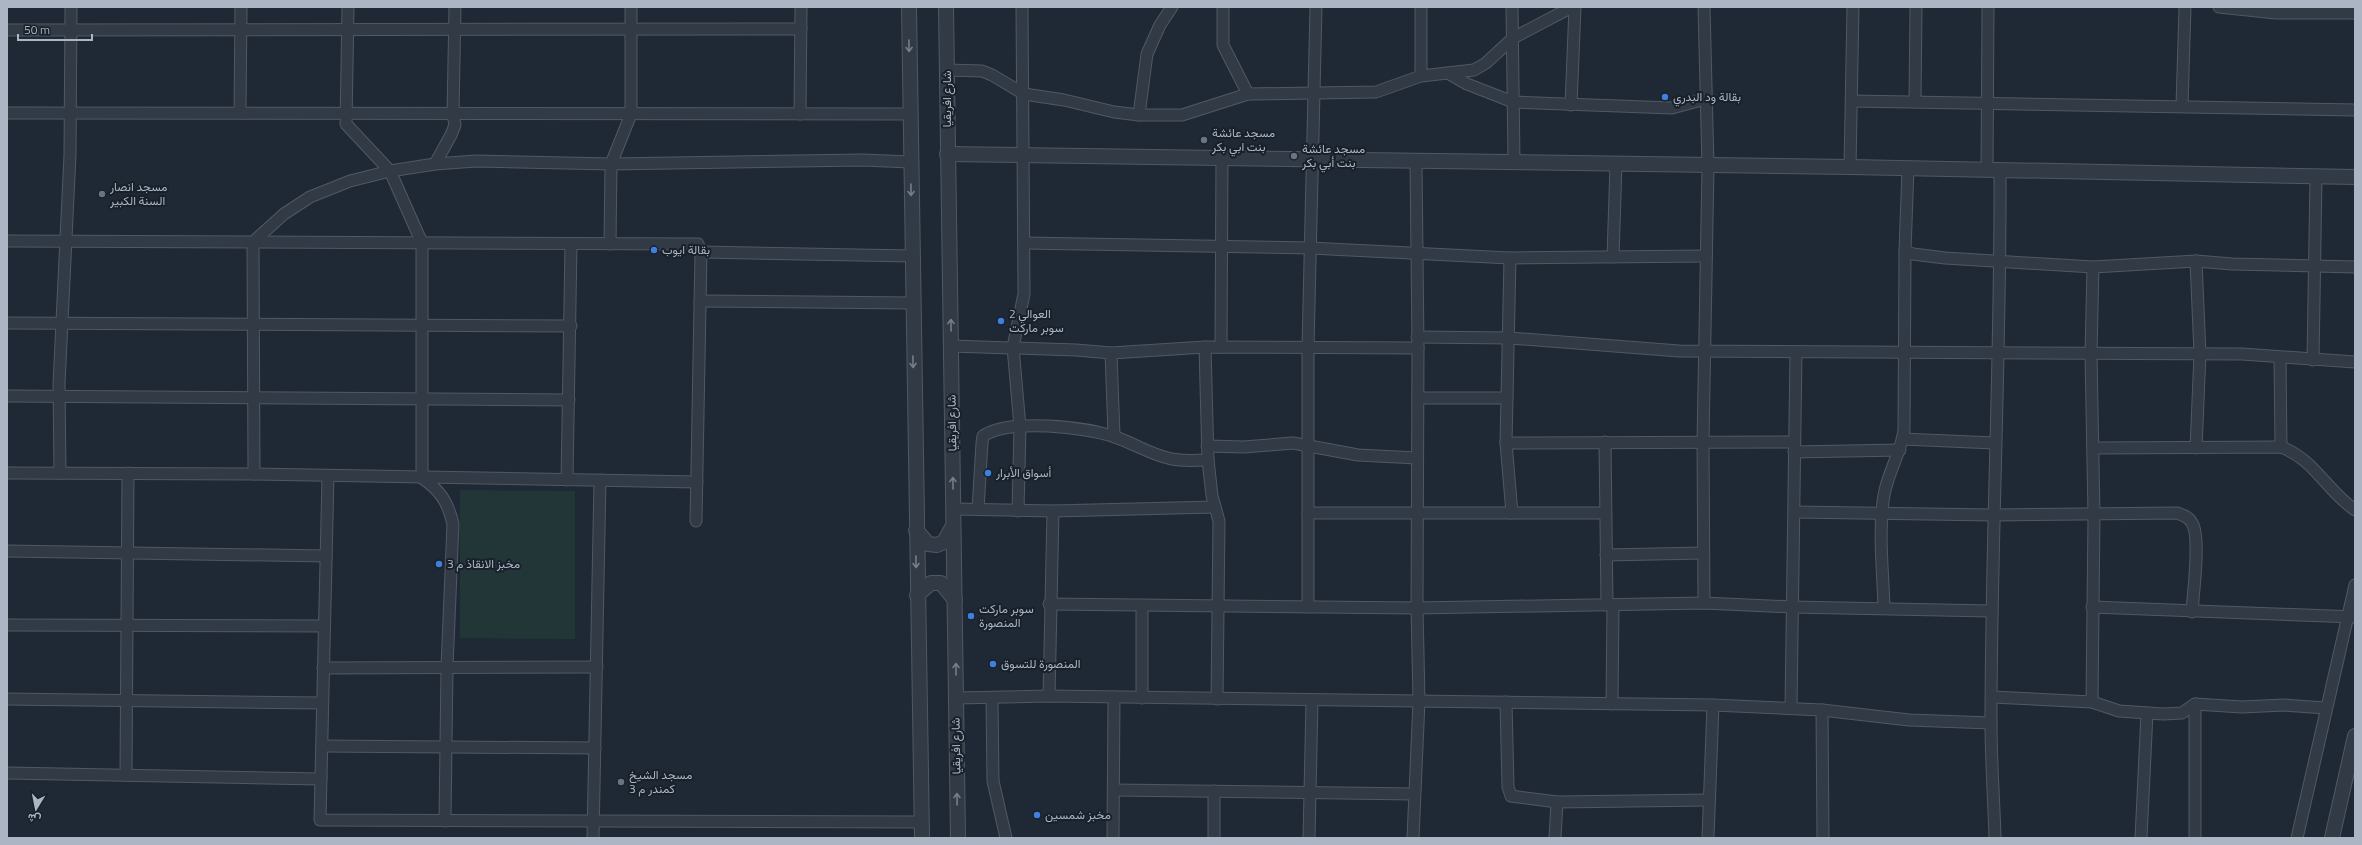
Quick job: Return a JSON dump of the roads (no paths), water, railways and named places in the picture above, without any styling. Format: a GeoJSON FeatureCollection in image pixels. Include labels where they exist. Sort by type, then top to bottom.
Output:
{"type":"FeatureCollection","features":[{"type":"Feature","properties":{"kind":"street"},"geometry":{"type":"LineString","coordinates":[[60,473],[62,324],[70,113],[70,7]]}},
{"type":"Feature","properties":{"kind":"street"},"geometry":{"type":"LineString","coordinates":[[240,114],[241,7]]}},
{"type":"Feature","properties":{"kind":"street"},"geometry":{"type":"LineString","coordinates":[[348,7],[348,114],[346,124],[390,171],[422,243],[422,478]]}},
{"type":"Feature","properties":{"kind":"street"},"geometry":{"type":"LineString","coordinates":[[435,164],[455,125],[452,114],[455,7]]}},
{"type":"Feature","properties":{"kind":"street"},"geometry":{"type":"LineString","coordinates":[[610,244],[611,164],[631,114],[632,7]]}},
{"type":"Feature","properties":{"kind":"street"},"geometry":{"type":"LineString","coordinates":[[800,114],[801,7]]}},
{"type":"Feature","properties":{"kind":"street"},"geometry":{"type":"LineString","coordinates":[[909,7],[912,303],[922,838]]}},
{"type":"Feature","properties":{"kind":"street","name":"شارع افريقيا"},"geometry":{"type":"LineString","coordinates":[[946,7],[958,838]]}},
{"type":"Feature","properties":{"kind":"street"},"geometry":{"type":"LineString","coordinates":[[1018,511],[1020,427],[1013,347],[1024,294],[1022,155],[1024,94],[1022,7]]}},
{"type":"Feature","properties":{"kind":"street"},"geometry":{"type":"LineString","coordinates":[[1139,115],[1147,54],[1160,25],[1172,7]]}},
{"type":"Feature","properties":{"kind":"street"},"geometry":{"type":"LineString","coordinates":[[1223,7],[1223,45],[1248,94]]}},
{"type":"Feature","properties":{"kind":"street"},"geometry":{"type":"LineString","coordinates":[[1308,607],[1308,347],[1316,7]]}},
{"type":"Feature","properties":{"kind":"street"},"geometry":{"type":"LineString","coordinates":[[1421,7],[1421,76]]}},
{"type":"Feature","properties":{"kind":"street"},"geometry":{"type":"LineString","coordinates":[[1512,7],[1514,162]]}},
{"type":"Feature","properties":{"kind":"street"},"geometry":{"type":"LineString","coordinates":[[947,70],[988,72],[1024,94],[1139,115],[1182,115],[1248,94],[1264,92],[1314,94],[1376,92],[1421,76],[1474,70],[1491,59],[1512,38],[1574,7],[1571,106]]}},
{"type":"Feature","properties":{"kind":"street"},"geometry":{"type":"LineString","coordinates":[[1704,7],[1708,166],[1706,351],[1703,442],[1704,604]]}},
{"type":"Feature","properties":{"kind":"street"},"geometry":{"type":"LineString","coordinates":[[1850,167],[1853,7]]}},
{"type":"Feature","properties":{"kind":"street"},"geometry":{"type":"LineString","coordinates":[[1915,102],[1916,7]]}},
{"type":"Feature","properties":{"kind":"street"},"geometry":{"type":"LineString","coordinates":[[1988,7],[1989,104],[2000,262],[1996,352],[1991,610],[1991,723],[1995,838]]}},
{"type":"Feature","properties":{"kind":"street"},"geometry":{"type":"LineString","coordinates":[[2182,106],[2185,7]]}},
{"type":"Feature","properties":{"kind":"street"},"geometry":{"type":"LineString","coordinates":[[2219,7],[2355,13]]}},
{"type":"Feature","properties":{"kind":"street"},"geometry":{"type":"LineString","coordinates":[[7,30],[801,30]]}},
{"type":"Feature","properties":{"kind":"street"},"geometry":{"type":"LineString","coordinates":[[1448,73],[1467,84],[1513,102],[1571,106],[1621,105],[1672,108],[1706,99]]}},
{"type":"Feature","properties":{"kind":"street"},"geometry":{"type":"LineString","coordinates":[[1852,102],[2182,106],[2355,110]]}},
{"type":"Feature","properties":{"kind":"street"},"geometry":{"type":"LineString","coordinates":[[7,113],[910,114]]}},
{"type":"Feature","properties":{"kind":"street"},"geometry":{"type":"LineString","coordinates":[[947,154],[1850,167],[2355,177]]}},
{"type":"Feature","properties":{"kind":"street"},"geometry":{"type":"LineString","coordinates":[[1221,347],[1222,158]]}},
{"type":"Feature","properties":{"kind":"street"},"geometry":{"type":"LineString","coordinates":[[254,474],[253,242],[284,214],[310,197],[350,182],[390,171],[435,164],[476,161],[611,164],[863,160],[910,162]]}},
{"type":"Feature","properties":{"kind":"street"},"geometry":{"type":"LineString","coordinates":[[1413,838],[1419,701],[1416,608],[1418,343],[1416,161]]}},
{"type":"Feature","properties":{"kind":"street"},"geometry":{"type":"LineString","coordinates":[[1613,257],[1616,164]]}},
{"type":"Feature","properties":{"kind":"street"},"geometry":{"type":"LineString","coordinates":[[1884,608],[1882,513],[1887,482],[1903,439],[1906,351],[1905,251],[1908,168]]}},
{"type":"Feature","properties":{"kind":"street"},"geometry":{"type":"LineString","coordinates":[[2313,360],[2316,177]]}},
{"type":"Feature","properties":{"kind":"street"},"geometry":{"type":"LineString","coordinates":[[7,241],[698,244],[701,252],[696,521]]}},
{"type":"Feature","properties":{"kind":"street"},"geometry":{"type":"LineString","coordinates":[[1024,243],[1310,248],[1510,258],[1706,256]]}},
{"type":"Feature","properties":{"kind":"street"},"geometry":{"type":"LineString","coordinates":[[567,480],[571,326],[571,244]]}},
{"type":"Feature","properties":{"kind":"street"},"geometry":{"type":"LineString","coordinates":[[1905,251],[1913,254],[1944,258],[2093,267],[2196,261],[2355,267]]}},
{"type":"Feature","properties":{"kind":"street"},"geometry":{"type":"LineString","coordinates":[[701,252],[912,256]]}},
{"type":"Feature","properties":{"kind":"street"},"geometry":{"type":"LineString","coordinates":[[1510,258],[1510,338],[1506,444],[1512,513]]}},
{"type":"Feature","properties":{"kind":"street"},"geometry":{"type":"LineString","coordinates":[[2196,261],[2200,354],[2196,448]]}},
{"type":"Feature","properties":{"kind":"street"},"geometry":{"type":"LineString","coordinates":[[2092,702],[2094,515],[2091,354],[2093,267]]}},
{"type":"Feature","properties":{"kind":"street"},"geometry":{"type":"LineString","coordinates":[[700,301],[912,303]]}},
{"type":"Feature","properties":{"kind":"street"},"geometry":{"type":"LineString","coordinates":[[7,323],[571,326]]}},
{"type":"Feature","properties":{"kind":"street"},"geometry":{"type":"LineString","coordinates":[[951,346],[1013,347],[1111,353],[1206,347],[1308,347],[1510,338],[1679,351],[1906,351],[2091,354],[2242,354],[2280,358],[2355,362]]}},
{"type":"Feature","properties":{"kind":"street"},"geometry":{"type":"LineString","coordinates":[[1206,347],[1208,460],[1215,507],[1219,521],[1217,699]]}},
{"type":"Feature","properties":{"kind":"street"},"geometry":{"type":"LineString","coordinates":[[1791,708],[1795,512],[1794,447],[1796,352]]}},
{"type":"Feature","properties":{"kind":"street"},"geometry":{"type":"LineString","coordinates":[[1111,353],[1114,436]]}},
{"type":"Feature","properties":{"kind":"street"},"geometry":{"type":"LineString","coordinates":[[2280,358],[2281,447]]}},
{"type":"Feature","properties":{"kind":"street"},"geometry":{"type":"LineString","coordinates":[[7,396],[569,400]]}},
{"type":"Feature","properties":{"kind":"street"},"geometry":{"type":"LineString","coordinates":[[1418,398],[1507,398]]}},
{"type":"Feature","properties":{"kind":"street"},"geometry":{"type":"LineString","coordinates":[[978,509],[983,436],[990,431],[1020,427],[1056,426],[1114,436],[1170,459],[1208,460]]}},
{"type":"Feature","properties":{"kind":"street"},"geometry":{"type":"LineString","coordinates":[[1903,439],[1994,443]]}},
{"type":"Feature","properties":{"kind":"street"},"geometry":{"type":"LineString","coordinates":[[1605,442],[1606,555],[1610,605],[1612,704]]}},
{"type":"Feature","properties":{"kind":"street"},"geometry":{"type":"LineString","coordinates":[[1506,444],[1703,442],[1794,447],[1900,450]]}},
{"type":"Feature","properties":{"kind":"street"},"geometry":{"type":"LineString","coordinates":[[1207,446],[1244,447],[1285,443],[1308,445],[1358,455],[1417,458]]}},
{"type":"Feature","properties":{"kind":"street"},"geometry":{"type":"LineString","coordinates":[[2093,448],[2281,447],[2291,450],[2309,463],[2341,498],[2355,510]]}},
{"type":"Feature","properties":{"kind":"street"},"geometry":{"type":"LineString","coordinates":[[7,473],[254,474],[697,482]]}},
{"type":"Feature","properties":{"kind":"street"},"geometry":{"type":"LineString","coordinates":[[126,775],[128,473]]}},
{"type":"Feature","properties":{"kind":"street"},"geometry":{"type":"LineString","coordinates":[[328,476],[320,820],[921,822]]}},
{"type":"Feature","properties":{"kind":"street"},"geometry":{"type":"LineString","coordinates":[[422,478],[436,487],[443,495],[453,524],[447,667],[445,821]]}},
{"type":"Feature","properties":{"kind":"street"},"geometry":{"type":"LineString","coordinates":[[593,838],[600,480]]}},
{"type":"Feature","properties":{"kind":"street"},"geometry":{"type":"LineString","coordinates":[[954,509],[1053,511],[1215,507]]}},
{"type":"Feature","properties":{"kind":"street"},"geometry":{"type":"LineString","coordinates":[[1048,696],[1049,604],[1053,511]]}},
{"type":"Feature","properties":{"kind":"street"},"geometry":{"type":"LineString","coordinates":[[1795,512],[1993,515],[2177,513],[2189,519],[2193,524],[2195,536],[2192,612]]}},
{"type":"Feature","properties":{"kind":"street"},"geometry":{"type":"LineString","coordinates":[[1308,513],[1605,513]]}},
{"type":"Feature","properties":{"kind":"street"},"geometry":{"type":"LineString","coordinates":[[916,530],[928,544],[937,545],[947,539],[953,525]]}},
{"type":"Feature","properties":{"kind":"street"},"geometry":{"type":"LineString","coordinates":[[7,551],[326,556]]}},
{"type":"Feature","properties":{"kind":"street"},"geometry":{"type":"LineString","coordinates":[[1606,555],[1703,554]]}},
{"type":"Feature","properties":{"kind":"street"},"geometry":{"type":"LineString","coordinates":[[917,595],[931,583],[941,583],[948,589],[955,600]]}},
{"type":"Feature","properties":{"kind":"street"},"geometry":{"type":"LineString","coordinates":[[2297,838],[2326,708],[2351,617],[2355,585]]}},
{"type":"Feature","properties":{"kind":"street"},"geometry":{"type":"LineString","coordinates":[[1049,604],[1416,608],[1704,604],[1991,610]]}},
{"type":"Feature","properties":{"kind":"street"},"geometry":{"type":"LineString","coordinates":[[1142,605],[1142,698]]}},
{"type":"Feature","properties":{"kind":"street"},"geometry":{"type":"LineString","coordinates":[[2092,608],[2351,617]]}},
{"type":"Feature","properties":{"kind":"street"},"geometry":{"type":"LineString","coordinates":[[7,625],[324,626]]}},
{"type":"Feature","properties":{"kind":"street"},"geometry":{"type":"LineString","coordinates":[[323,668],[597,667]]}},
{"type":"Feature","properties":{"kind":"street"},"geometry":{"type":"LineString","coordinates":[[956,698],[1048,696],[1713,705],[1822,710],[1909,720],[1991,723]]}},
{"type":"Feature","properties":{"kind":"street"},"geometry":{"type":"LineString","coordinates":[[1113,838],[1114,697]]}},
{"type":"Feature","properties":{"kind":"street"},"geometry":{"type":"LineString","coordinates":[[1992,697],[2092,702],[2119,711],[2148,714],[2182,713],[2195,704],[2242,707],[2284,705],[2326,708]]}},
{"type":"Feature","properties":{"kind":"street"},"geometry":{"type":"LineString","coordinates":[[992,698],[992,774],[1006,838]]}},
{"type":"Feature","properties":{"kind":"street"},"geometry":{"type":"LineString","coordinates":[[7,699],[322,703]]}},
{"type":"Feature","properties":{"kind":"street"},"geometry":{"type":"LineString","coordinates":[[1309,838],[1312,700]]}},
{"type":"Feature","properties":{"kind":"street"},"geometry":{"type":"LineString","coordinates":[[1506,702],[1509,794],[1514,797],[1557,802],[1709,800]]}},
{"type":"Feature","properties":{"kind":"street"},"geometry":{"type":"LineString","coordinates":[[2195,704],[2195,838]]}},
{"type":"Feature","properties":{"kind":"street"},"geometry":{"type":"LineString","coordinates":[[1708,838],[1713,705]]}},
{"type":"Feature","properties":{"kind":"street"},"geometry":{"type":"LineString","coordinates":[[1822,710],[1822,838]]}},
{"type":"Feature","properties":{"kind":"street"},"geometry":{"type":"LineString","coordinates":[[2141,838],[2148,714]]}},
{"type":"Feature","properties":{"kind":"street"},"geometry":{"type":"LineString","coordinates":[[2332,838],[2355,736]]}},
{"type":"Feature","properties":{"kind":"street"},"geometry":{"type":"LineString","coordinates":[[322,746],[595,748]]}},
{"type":"Feature","properties":{"kind":"street"},"geometry":{"type":"LineString","coordinates":[[7,773],[321,779]]}},
{"type":"Feature","properties":{"kind":"street"},"geometry":{"type":"LineString","coordinates":[[1114,790],[1414,794]]}},
{"type":"Feature","properties":{"kind":"street"},"geometry":{"type":"LineString","coordinates":[[1214,792],[1214,838]]}},
{"type":"Feature","properties":{"kind":"street"},"geometry":{"type":"LineString","coordinates":[[1555,838],[1557,802]]}},
{"type":"Feature","properties":{"kind":"place","name":"بقالة ود البدري"},"geometry":{"type":"Point","coordinates":[1665,97]}},
{"type":"Feature","properties":{"kind":"place","name":"مسجد عائشة بنت ابي بكر"},"geometry":{"type":"Point","coordinates":[1204,140]}},
{"type":"Feature","properties":{"kind":"place","name":"مسجد عائشة بنت أبي بكر"},"geometry":{"type":"Point","coordinates":[1294,156]}},
{"type":"Feature","properties":{"kind":"place","name":"مسجد انصار السنة الكبير"},"geometry":{"type":"Point","coordinates":[102,194]}},
{"type":"Feature","properties":{"kind":"place","name":"بقالة ايوب"},"geometry":{"type":"Point","coordinates":[654,250]}},
{"type":"Feature","properties":{"kind":"place","name":"العوالي 2 سوبر ماركت"},"geometry":{"type":"Point","coordinates":[1001,321]}},
{"type":"Feature","properties":{"kind":"place","name":"أسواق الأبرار"},"geometry":{"type":"Point","coordinates":[988,473]}},
{"type":"Feature","properties":{"kind":"place","name":"مخبز الانقاذ م 3"},"geometry":{"type":"Point","coordinates":[439,564]}},
{"type":"Feature","properties":{"kind":"place","name":"سوبر ماركت المنصورة"},"geometry":{"type":"Point","coordinates":[971,616]}},
{"type":"Feature","properties":{"kind":"place","name":"المنصورة للتسوق"},"geometry":{"type":"Point","coordinates":[993,664]}},
{"type":"Feature","properties":{"kind":"place","name":"مسجد الشيخ كمندر م 3"},"geometry":{"type":"Point","coordinates":[621,782]}},
{"type":"Feature","properties":{"kind":"place","name":"مخبز شمسين"},"geometry":{"type":"Point","coordinates":[1037,815]}}]}
